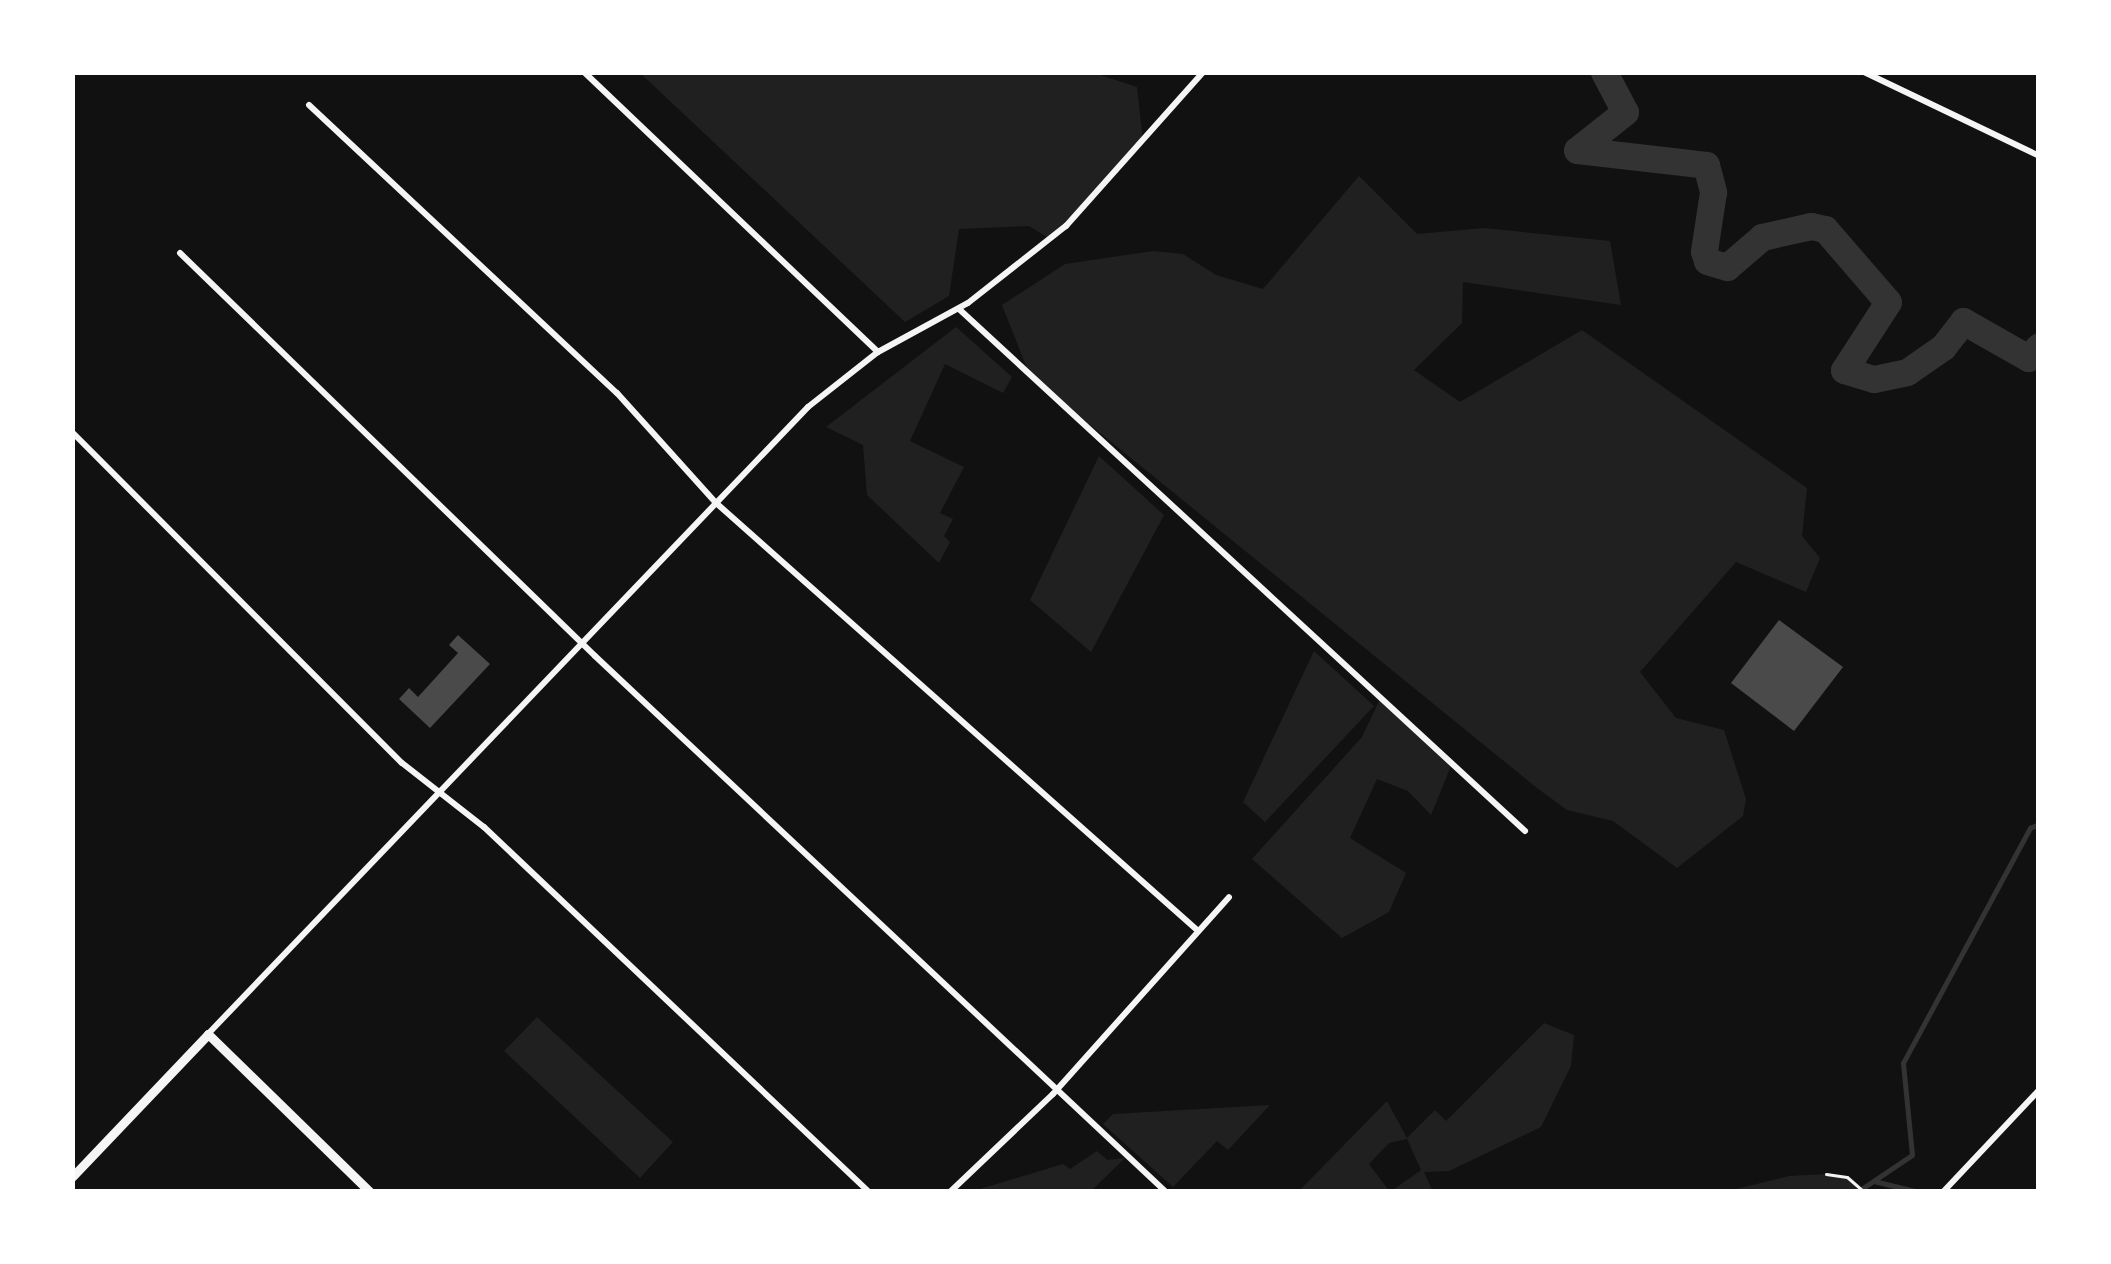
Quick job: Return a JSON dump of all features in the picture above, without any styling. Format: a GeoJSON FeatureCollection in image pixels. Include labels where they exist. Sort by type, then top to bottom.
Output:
{"type":"FeatureCollection","features":[{"type":"Feature","properties":{"kind":"street"},"geometry":{"type":"LineString","coordinates":[[584,72],[878,352]]}},
{"type":"Feature","properties":{"kind":"street"},"geometry":{"type":"LineString","coordinates":[[72,1177],[808,407],[878,352],[959,309],[1066,226],[1204,72]]}},
{"type":"Feature","properties":{"kind":"street"},"geometry":{"type":"LineString","coordinates":[[1864,72],[2039,156]]}},
{"type":"Feature","properties":{"kind":"street"},"geometry":{"type":"LineString","coordinates":[[309,105],[617,393],[715,502],[1197,930]]}},
{"type":"Feature","properties":{"kind":"street"},"geometry":{"type":"LineString","coordinates":[[180,253],[582,644],[1166,1192]]}},
{"type":"Feature","properties":{"kind":"street"},"geometry":{"type":"LineString","coordinates":[[959,309],[1525,831]]}},
{"type":"Feature","properties":{"kind":"street"},"geometry":{"type":"LineString","coordinates":[[72,432],[437,793],[484,827],[869,1192]]}},
{"type":"Feature","properties":{"kind":"street"},"geometry":{"type":"LineString","coordinates":[[950,1192],[1058,1088],[1229,897]]}},
{"type":"Feature","properties":{"kind":"street"},"geometry":{"type":"LineString","coordinates":[[208,1034],[370,1192]]}},
{"type":"Feature","properties":{"kind":"street"},"geometry":{"type":"LineString","coordinates":[[1943,1192],[2039,1090]]}},
{"type":"Feature","properties":{"kind":"path"},"geometry":{"type":"LineString","coordinates":[[1826,1174],[1847,1177],[1864,1192]]}},
{"type":"Feature","properties":{"kind":"shaded area"},"geometry":{"type":"Polygon","coordinates":[[[639,72],[1091,72],[1137,87],[1143,141],[1050,239],[1029,226],[959,229],[949,296],[905,322],[639,72]]]}},
{"type":"Feature","properties":{"kind":"shaded area"},"geometry":{"type":"Polygon","coordinates":[[[1359,176],[1417,234],[1484,228],[1610,241],[1621,305],[1463,282],[1462,323],[1414,370],[1460,402],[1582,330],[1807,488],[1802,536],[1820,558],[1806,592],[1736,562],[1640,672],[1676,718],[1724,730],[1746,799],[1743,816],[1677,868],[1613,821],[1567,810],[1537,788],[1030,376],[1002,305],[1065,264],[1153,251],[1183,254],[1216,275],[1263,289],[1359,176]]]}},
{"type":"Feature","properties":{"kind":"shaded area"},"geometry":{"type":"Polygon","coordinates":[[[956,327],[1012,377],[1003,393],[945,364],[910,441],[964,467],[940,513],[953,519],[944,536],[950,542],[939,563],[867,495],[863,445],[826,427],[956,327]]]}},
{"type":"Feature","properties":{"kind":"shaded area"},"geometry":{"type":"Polygon","coordinates":[[[1099,456],[1164,515],[1091,652],[1030,600],[1099,456]]]}},
{"type":"Feature","properties":{"kind":"shaded area"},"geometry":{"type":"Polygon","coordinates":[[[1314,651],[1374,706],[1265,822],[1243,802],[1314,651]]]}},
{"type":"Feature","properties":{"kind":"shaded area"},"geometry":{"type":"Polygon","coordinates":[[[1380,699],[1451,766],[1431,815],[1408,791],[1377,779],[1350,838],[1406,873],[1389,912],[1342,938],[1252,859],[1362,737],[1380,699]]]}},
{"type":"Feature","properties":{"kind":"shaded area"},"geometry":{"type":"Polygon","coordinates":[[[537,1017],[673,1142],[640,1178],[504,1051],[537,1017]]]}},
{"type":"Feature","properties":{"kind":"shaded area"},"geometry":{"type":"Polygon","coordinates":[[[1544,1023],[1574,1035],[1571,1066],[1541,1127],[1449,1171],[1424,1172],[1433,1192],[1390,1192],[1298,1192],[1387,1101],[1407,1138],[1435,1110],[1446,1121],[1544,1023]],[[1407,1139],[1389,1143],[1369,1164],[1390,1192],[1421,1170],[1407,1139]]]}},
{"type":"Feature","properties":{"kind":"shaded area"},"geometry":{"type":"Polygon","coordinates":[[[1270,1105],[1228,1150],[1217,1141],[1173,1187],[1103,1124],[1113,1114],[1270,1105]]]}},
{"type":"Feature","properties":{"kind":"shaded area"},"geometry":{"type":"Polygon","coordinates":[[[1097,1151],[1107,1160],[1125,1158],[1090,1192],[970,1192],[1063,1164],[1070,1169],[1097,1151]]]}},
{"type":"Feature","properties":{"kind":"shaded area"},"geometry":{"type":"Polygon","coordinates":[[[1789,1176],[1847,1177],[1860,1189],[1724,1192],[1789,1176]]]}},
{"type":"Feature","properties":{"kind":"building"},"geometry":{"type":"Polygon","coordinates":[[[1779,620],[1843,667],[1794,731],[1731,683],[1779,620]]]}},
{"type":"Feature","properties":{"kind":"building"},"geometry":{"type":"Polygon","coordinates":[[[458,635],[490,664],[430,728],[399,699],[409,688],[418,697],[458,653],[449,645],[458,635]]]}},
{"type":"Feature","properties":{"kind":"waterway"},"geometry":{"type":"LineString","coordinates":[[1604,72],[1625,112],[1577,150],[1706,165],[1713,192],[1704,251],[1707,261],[1727,267],[1762,237],[1811,226],[1825,229],[1888,302],[1844,370],[1874,379],[1907,372],[1943,347],[1963,321],[2028,358],[2039,346]]}},
{"type":"Feature","properties":{"kind":"waterway"},"geometry":{"type":"LineString","coordinates":[[1857,1192],[1912,1155],[1903,1063],[2030,828],[2039,824]]}},
{"type":"Feature","properties":{"kind":"waterway"},"geometry":{"type":"LineString","coordinates":[[1874,1181],[1919,1192]]}}]}
